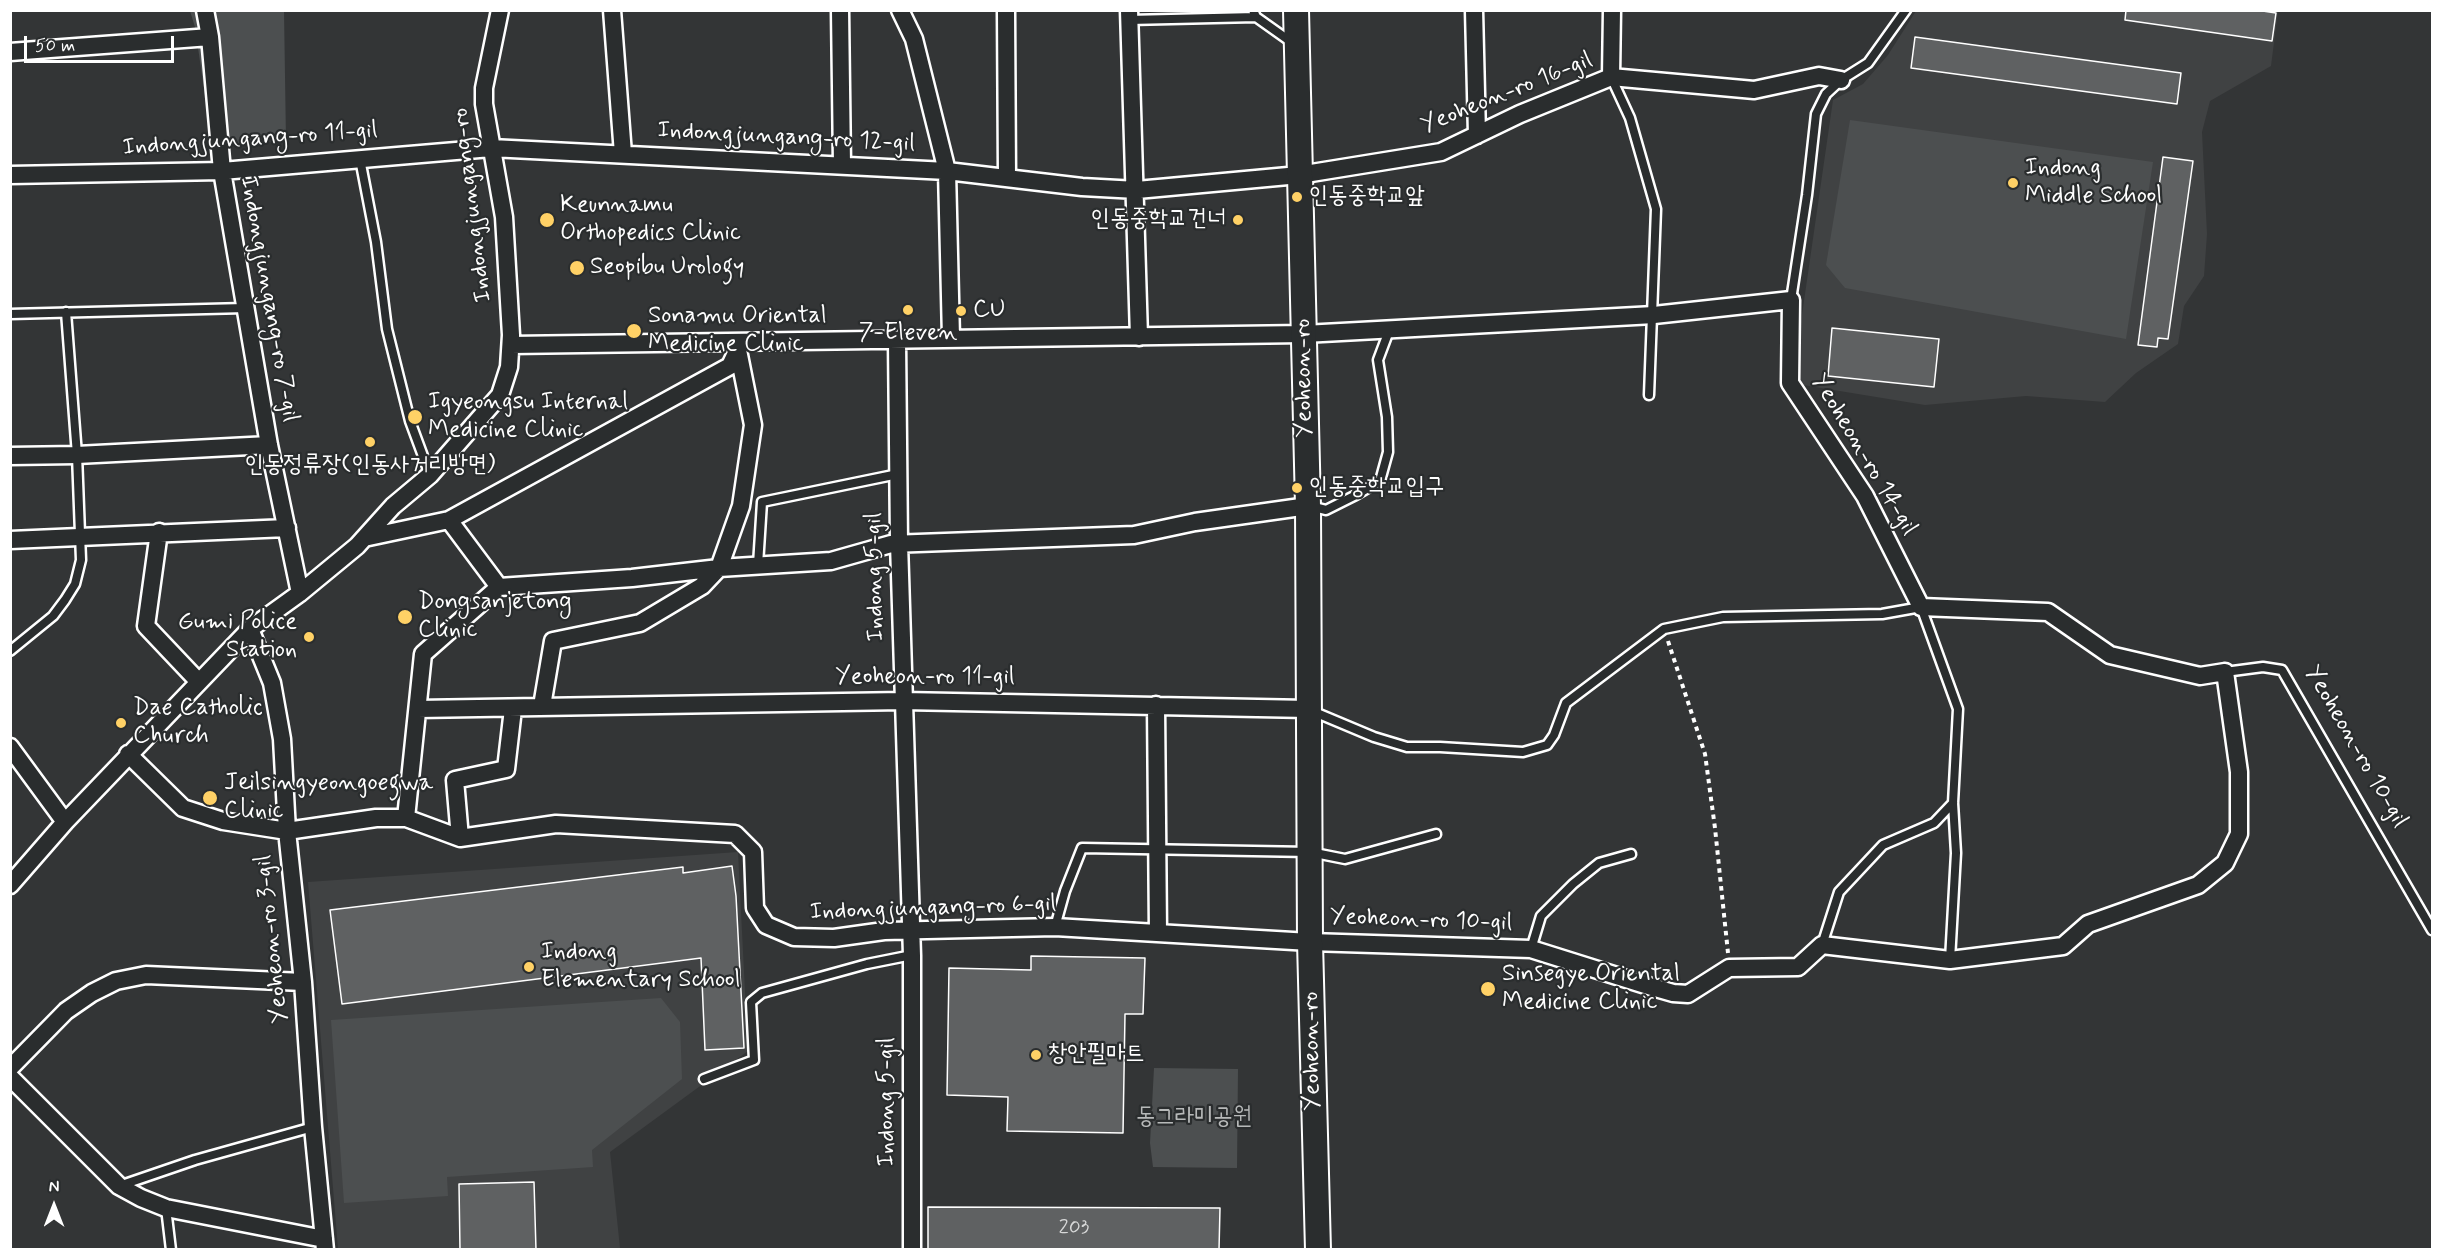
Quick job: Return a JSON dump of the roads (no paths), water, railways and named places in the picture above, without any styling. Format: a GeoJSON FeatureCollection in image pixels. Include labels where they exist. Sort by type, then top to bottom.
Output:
{"type":"FeatureCollection","features":[{"type":"Feature","properties":{"kind":"street","name":"Indongjungang-ro 7-gil"},"geometry":{"type":"LineString","coordinates":[[205,10],[210,37],[222,171],[269,445],[300,593]]}},
{"type":"Feature","properties":{"kind":"street","name":"Indongjungang-ro"},"geometry":{"type":"LineString","coordinates":[[10,885],[128,754],[250,629],[300,593],[364,538],[393,506],[430,475],[500,395],[509,367],[511,345],[504,217],[491,148],[484,88],[500,10]]}},
{"type":"Feature","properties":{"kind":"street","name":"Indongjungang-ro 12-gil"},"geometry":{"type":"LineString","coordinates":[[612,10],[623,154]]}},
{"type":"Feature","properties":{"kind":"street"},"geometry":{"type":"LineString","coordinates":[[840,10],[842,165]]}},
{"type":"Feature","properties":{"kind":"street","name":"Indongjungang-ro 12-gil"},"geometry":{"type":"LineString","coordinates":[[900,10],[914,39],[947,171]]}},
{"type":"Feature","properties":{"kind":"street"},"geometry":{"type":"LineString","coordinates":[[1006,10],[1007,178]]}},
{"type":"Feature","properties":{"kind":"street","name":"Yeoheon-ro"},"geometry":{"type":"LineString","coordinates":[[1296,10],[1308,506],[1310,942],[1318,1250]]}},
{"type":"Feature","properties":{"kind":"street"},"geometry":{"type":"LineString","coordinates":[[1474,10],[1477,135]]}},
{"type":"Feature","properties":{"kind":"street"},"geometry":{"type":"LineString","coordinates":[[1611,77],[1612,10]]}},
{"type":"Feature","properties":{"kind":"street"},"geometry":{"type":"LineString","coordinates":[[1129,15],[1137,190],[1139,337]]}},
{"type":"Feature","properties":{"kind":"street"},"geometry":{"type":"LineString","coordinates":[[10,52],[210,37]]}},
{"type":"Feature","properties":{"kind":"street","name":"Yeoheon-ro 16-gil"},"geometry":{"type":"LineString","coordinates":[[1299,175],[1441,152],[1520,114],[1611,77],[1754,90],[1820,76],[1841,80]]}},
{"type":"Feature","properties":{"kind":"street","name":"Indongjungang-ro 12-gil"},"geometry":{"type":"LineString","coordinates":[[491,148],[947,171],[1082,187],[1137,190],[1299,175]]}},
{"type":"Feature","properties":{"kind":"street","name":"Indongjungang-ro 11-gil"},"geometry":{"type":"LineString","coordinates":[[10,175],[222,171],[491,148]]}},
{"type":"Feature","properties":{"kind":"street"},"geometry":{"type":"LineString","coordinates":[[947,171],[951,338]]}},
{"type":"Feature","properties":{"kind":"street"},"geometry":{"type":"LineString","coordinates":[[511,345],[740,346],[951,338],[1304,334],[1654,315],[1791,300]]}},
{"type":"Feature","properties":{"kind":"street","name":"Yeoheon-ro 14-gil"},"geometry":{"type":"LineString","coordinates":[[1791,300],[1790,383],[1865,496],[1922,607]]}},
{"type":"Feature","properties":{"kind":"street","name":"Indong 5-gil"},"geometry":{"type":"LineString","coordinates":[[897,341],[899,543],[912,955],[912,1250]]}},
{"type":"Feature","properties":{"kind":"street"},"geometry":{"type":"LineString","coordinates":[[542,706],[553,641],[640,623],[702,586],[719,568],[741,506],[753,425],[740,346]]}},
{"type":"Feature","properties":{"kind":"street","name":"Indongjungang-ro"},"geometry":{"type":"LineString","coordinates":[[364,538],[449,520],[730,366],[740,346]]}},
{"type":"Feature","properties":{"kind":"street"},"geometry":{"type":"LineString","coordinates":[[10,456],[77,455],[269,445]]}},
{"type":"Feature","properties":{"kind":"street"},"geometry":{"type":"LineString","coordinates":[[406,818],[423,654],[499,587],[831,561],[891,543],[1134,535],[1195,522],[1308,506]]}},
{"type":"Feature","properties":{"kind":"street"},"geometry":{"type":"LineString","coordinates":[[449,520],[499,587]]}},
{"type":"Feature","properties":{"kind":"street"},"geometry":{"type":"LineString","coordinates":[[10,540],[287,528]]}},
{"type":"Feature","properties":{"kind":"street"},"geometry":{"type":"LineString","coordinates":[[159,532],[146,626],[199,682]]}},
{"type":"Feature","properties":{"kind":"street","name":"Yeoheon-ro 10-gil"},"geometry":{"type":"LineString","coordinates":[[1922,607],[2048,612],[2110,655],[2200,676],[2224,672]]}},
{"type":"Feature","properties":{"kind":"street","name":"Yeoheon-ro 3-gil"},"geometry":{"type":"LineString","coordinates":[[250,629],[272,683],[282,738],[287,831],[303,982],[313,1127],[325,1244]]}},
{"type":"Feature","properties":{"kind":"street"},"geometry":{"type":"LineString","coordinates":[[1822,945],[1950,960],[2063,946],[2088,924],[2198,885],[2225,862],[2239,834],[2239,772],[2224,672]]}},
{"type":"Feature","properties":{"kind":"street","name":"Yeoheon-ro 11-gil"},"geometry":{"type":"LineString","coordinates":[[418,709],[903,701],[1308,709]]}},
{"type":"Feature","properties":{"kind":"street"},"geometry":{"type":"LineString","coordinates":[[1156,705],[1158,933]]}},
{"type":"Feature","properties":{"kind":"street"},"geometry":{"type":"LineString","coordinates":[[460,838],[455,780],[506,769],[513,709]]}},
{"type":"Feature","properties":{"kind":"street"},"geometry":{"type":"LineString","coordinates":[[10,747],[65,822]]}},
{"type":"Feature","properties":{"kind":"street","name":"Indongjungang-ro 6-gil"},"geometry":{"type":"LineString","coordinates":[[128,754],[183,808],[223,821],[287,831],[376,818],[406,818],[460,838],[556,824],[735,834],[753,852],[755,908],[766,925],[794,937],[834,938],[884,931],[1055,927],[1310,942]]}},
{"type":"Feature","properties":{"kind":"street","name":"Yeoheon-ro 10-gil"},"geometry":{"type":"LineString","coordinates":[[1310,942],[1531,949],[1673,993],[1688,994],[1729,968],[1798,967],[1822,945]]}},
{"type":"Feature","properties":{"kind":"street"},"geometry":{"type":"LineString","coordinates":[[10,1068],[66,1011],[92,993],[116,981],[146,975],[303,982]]}},
{"type":"Feature","properties":{"kind":"street"},"geometry":{"type":"LineString","coordinates":[[10,1077],[119,1186],[141,1198],[166,1208],[325,1244]]}},
{"type":"Feature","properties":{"kind":"lane"},"geometry":{"type":"LineString","coordinates":[[1791,300],[1807,195],[1816,114],[1827,94],[1841,80],[1869,63],[1906,10]]}},
{"type":"Feature","properties":{"kind":"lane"},"geometry":{"type":"LineString","coordinates":[[1129,15],[1255,14],[1296,46]]}},
{"type":"Feature","properties":{"kind":"lane"},"geometry":{"type":"LineString","coordinates":[[1611,77],[1630,118],[1656,208],[1654,315],[1649,395]]}},
{"type":"Feature","properties":{"kind":"lane"},"geometry":{"type":"LineString","coordinates":[[360,158],[376,242],[387,329],[410,421],[430,475]]}},
{"type":"Feature","properties":{"kind":"lane"},"geometry":{"type":"LineString","coordinates":[[10,314],[246,308]]}},
{"type":"Feature","properties":{"kind":"lane"},"geometry":{"type":"LineString","coordinates":[[10,651],[52,616],[65,600],[75,584],[81,560],[77,455],[66,312]]}},
{"type":"Feature","properties":{"kind":"lane"},"geometry":{"type":"LineString","coordinates":[[1308,506],[1326,510],[1380,480],[1388,452],[1387,417],[1378,360],[1390,328]]}},
{"type":"Feature","properties":{"kind":"lane"},"geometry":{"type":"LineString","coordinates":[[758,565],[762,502],[898,474]]}},
{"type":"Feature","properties":{"kind":"lane"},"geometry":{"type":"LineString","coordinates":[[1308,709],[1407,747],[1524,752],[1547,745],[1554,735],[1566,703],[1664,629],[1723,617],[1882,615],[1922,607],[1958,709],[1953,803],[1956,853],[1950,960]]}},
{"type":"Feature","properties":{"kind":"lane","name":"Yeoheon-ro 10-gil"},"geometry":{"type":"LineString","coordinates":[[2224,672],[2263,667],[2282,670],[2433,930]]}},
{"type":"Feature","properties":{"kind":"lane"},"geometry":{"type":"LineString","coordinates":[[1822,945],[1839,892],[1883,845],[1934,823],[1953,803]]}},
{"type":"Feature","properties":{"kind":"lane"},"geometry":{"type":"LineString","coordinates":[[1055,927],[1065,891],[1082,848],[1310,852],[1345,859],[1436,834]]}},
{"type":"Feature","properties":{"kind":"lane","name":"Yeoheon-ro 10-gil"},"geometry":{"type":"LineString","coordinates":[[1531,949],[1541,916],[1573,884],[1599,863],[1631,854]]}},
{"type":"Feature","properties":{"kind":"lane"},"geometry":{"type":"LineString","coordinates":[[704,1079],[754,1060],[751,1002],[762,993],[867,964],[912,955]]}},
{"type":"Feature","properties":{"kind":"lane"},"geometry":{"type":"LineString","coordinates":[[119,1186],[195,1160],[313,1127]]}},
{"type":"Feature","properties":{"kind":"lane"},"geometry":{"type":"LineString","coordinates":[[166,1208],[171,1250]]}},
{"type":"Feature","properties":{"kind":"place","name":"Indong Middle School"},"geometry":{"type":"Point","coordinates":[2013,183]}},
{"type":"Feature","properties":{"kind":"place","name":"인동중학교앞"},"geometry":{"type":"Point","coordinates":[1297,197]}},
{"type":"Feature","properties":{"kind":"place","name":"Keunnamu Orthopedics Clinic"},"geometry":{"type":"Point","coordinates":[547,220]}},
{"type":"Feature","properties":{"kind":"place","name":"인동중학교건너"},"geometry":{"type":"Point","coordinates":[1238,220]}},
{"type":"Feature","properties":{"kind":"place","name":"Seopibu Urology"},"geometry":{"type":"Point","coordinates":[577,268]}},
{"type":"Feature","properties":{"kind":"place","name":"7-Eleven"},"geometry":{"type":"Point","coordinates":[908,310]}},
{"type":"Feature","properties":{"kind":"place","name":"CU"},"geometry":{"type":"Point","coordinates":[961,311]}},
{"type":"Feature","properties":{"kind":"place","name":"Sonamu Oriental Medicine Clinic"},"geometry":{"type":"Point","coordinates":[634,331]}},
{"type":"Feature","properties":{"kind":"place","name":"Igyeongsu Internal Medicine Clinic"},"geometry":{"type":"Point","coordinates":[415,417]}},
{"type":"Feature","properties":{"kind":"place","name":"인동정류장(인동사거리방면)"},"geometry":{"type":"Point","coordinates":[370,442]}},
{"type":"Feature","properties":{"kind":"place","name":"인동중학교입구"},"geometry":{"type":"Point","coordinates":[1297,488]}},
{"type":"Feature","properties":{"kind":"place","name":"Dongsanjetong Clinic"},"geometry":{"type":"Point","coordinates":[405,617]}},
{"type":"Feature","properties":{"kind":"place","name":"Gumi Police Station"},"geometry":{"type":"Point","coordinates":[309,637]}},
{"type":"Feature","properties":{"kind":"place","name":"Dae Catholic Church"},"geometry":{"type":"Point","coordinates":[121,723]}},
{"type":"Feature","properties":{"kind":"place","name":"Jeilsingyeongoegwa Clinic"},"geometry":{"type":"Point","coordinates":[210,798]}},
{"type":"Feature","properties":{"kind":"place","name":"Indong Elementary School"},"geometry":{"type":"Point","coordinates":[529,967]}},
{"type":"Feature","properties":{"kind":"place","name":"Sinsegye Oriental Medicine Clinic"},"geometry":{"type":"Point","coordinates":[1488,989]}},
{"type":"Feature","properties":{"kind":"place","name":"창안필마트"},"geometry":{"type":"Point","coordinates":[1036,1055]}},
{"type":"Feature","properties":{"kind":"park label","name":"동그라미공원"},"geometry":{"type":"Point","coordinates":[1194,1118]}}]}
